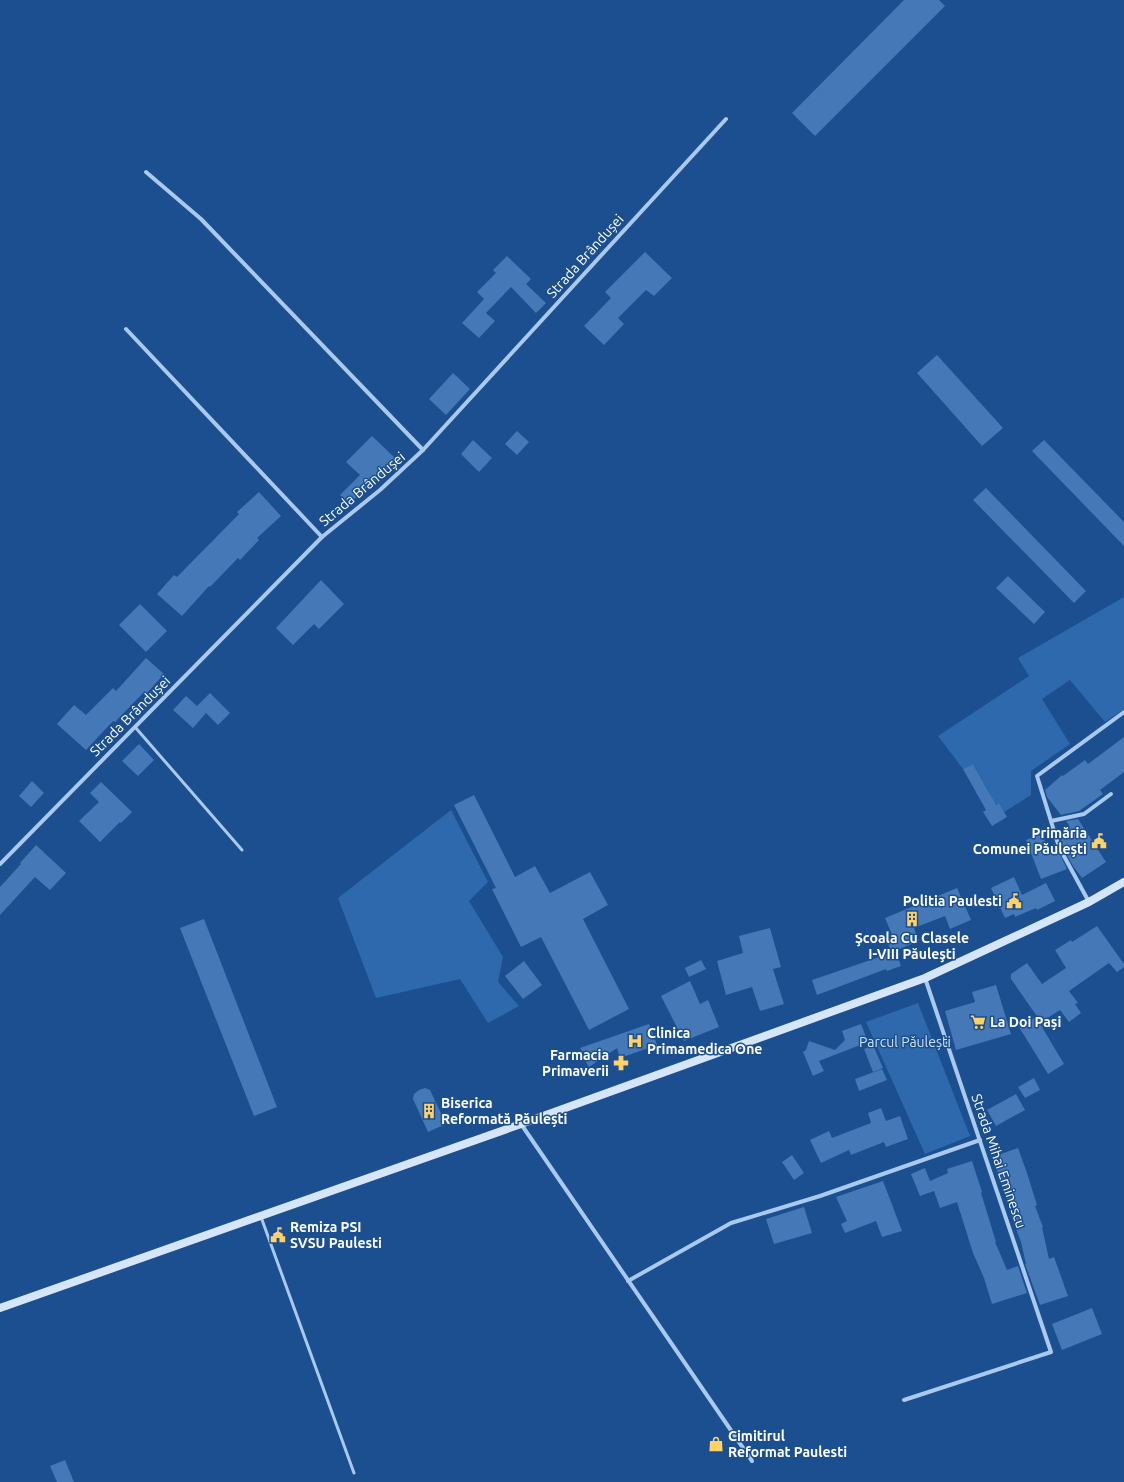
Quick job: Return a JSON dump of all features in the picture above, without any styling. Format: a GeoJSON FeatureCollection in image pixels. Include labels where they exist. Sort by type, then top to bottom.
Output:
{"type":"FeatureCollection","features":[{"type":"Feature","properties":{"kind":"main road"},"geometry":{"type":"LineString","coordinates":[[0,1308],[521,1124],[925,978],[1089,902],[1124,882]]}},
{"type":"Feature","properties":{"kind":"street","name":"Strada Brândușei"},"geometry":{"type":"LineString","coordinates":[[0,864],[322,537],[380,490],[423,450],[726,119]]}},
{"type":"Feature","properties":{"kind":"street"},"geometry":{"type":"LineString","coordinates":[[146,172],[201,219],[423,450]]}},
{"type":"Feature","properties":{"kind":"street"},"geometry":{"type":"LineString","coordinates":[[126,329],[322,537]]}},
{"type":"Feature","properties":{"kind":"street"},"geometry":{"type":"LineString","coordinates":[[1089,902],[1059,847],[1037,776],[1124,712]]}},
{"type":"Feature","properties":{"kind":"street"},"geometry":{"type":"LineString","coordinates":[[1051,821],[1084,814],[1111,794]]}},
{"type":"Feature","properties":{"kind":"street","name":"Strada Mihai Eminescu"},"geometry":{"type":"LineString","coordinates":[[904,1400],[1052,1352],[925,978]]}},
{"type":"Feature","properties":{"kind":"street"},"geometry":{"type":"LineString","coordinates":[[521,1124],[752,1460]]}},
{"type":"Feature","properties":{"kind":"street"},"geometry":{"type":"LineString","coordinates":[[628,1281],[731,1223],[820,1196],[980,1140]]}},
{"type":"Feature","properties":{"kind":"lane"},"geometry":{"type":"LineString","coordinates":[[135,727],[242,850]]}},
{"type":"Feature","properties":{"kind":"lane"},"geometry":{"type":"LineString","coordinates":[[260,1215],[354,1473]]}},
{"type":"Feature","properties":{"kind":"green space"},"geometry":{"type":"Polygon","coordinates":[[[1124,597],[1124,709],[1105,722],[1070,680],[1042,699],[1070,744],[1031,771],[1031,795],[1004,812],[999,803],[991,807],[990,794],[973,764],[963,769],[938,736],[1029,676],[1018,658],[1124,597]]]}},
{"type":"Feature","properties":{"kind":"green space"},"geometry":{"type":"Polygon","coordinates":[[[451,810],[488,882],[469,901],[503,957],[498,982],[519,1006],[488,1023],[460,979],[376,998],[338,898],[451,810]]]}},
{"type":"Feature","properties":{"kind":"green space","name":"Parcul Păulești"},"geometry":{"type":"Polygon","coordinates":[[[918,1003],[970,1136],[925,1154],[866,1022],[918,1003]]]}},
{"type":"Feature","properties":{"kind":"building"},"geometry":{"type":"Polygon","coordinates":[[[904,0],[939,0],[945,6],[815,136],[792,113],[904,0]]]}},
{"type":"Feature","properties":{"kind":"building"},"geometry":{"type":"Polygon","coordinates":[[[645,252],[672,278],[654,296],[646,290],[618,318],[624,324],[604,345],[584,326],[611,298],[605,292],[645,252]]]}},
{"type":"Feature","properties":{"kind":"building"},"geometry":{"type":"Polygon","coordinates":[[[507,256],[531,279],[526,284],[546,303],[536,313],[511,287],[486,313],[495,321],[479,338],[462,323],[484,299],[477,292],[496,273],[493,270],[507,256]]]}},
{"type":"Feature","properties":{"kind":"building"},"geometry":{"type":"Polygon","coordinates":[[[937,355],[1003,428],[982,446],[917,373],[937,355]]]}},
{"type":"Feature","properties":{"kind":"building"},"geometry":{"type":"Polygon","coordinates":[[[453,373],[470,389],[446,415],[429,399],[453,373]]]}},
{"type":"Feature","properties":{"kind":"building"},"geometry":{"type":"Polygon","coordinates":[[[517,431],[529,442],[517,455],[505,444],[517,431]]]}},
{"type":"Feature","properties":{"kind":"building"},"geometry":{"type":"Polygon","coordinates":[[[372,436],[397,460],[371,486],[370,485],[349,504],[340,495],[360,475],[346,462],[372,436]]]}},
{"type":"Feature","properties":{"kind":"building"},"geometry":{"type":"Polygon","coordinates":[[[473,440],[492,458],[479,472],[461,454],[473,440]]]}},
{"type":"Feature","properties":{"kind":"building"},"geometry":{"type":"Polygon","coordinates":[[[1044,440],[1124,522],[1124,546],[1032,451],[1044,440]]]}},
{"type":"Feature","properties":{"kind":"building"},"geometry":{"type":"Polygon","coordinates":[[[986,488],[1086,591],[1074,603],[973,500],[986,488]]]}},
{"type":"Feature","properties":{"kind":"building"},"geometry":{"type":"Polygon","coordinates":[[[259,492],[281,516],[257,538],[259,540],[240,560],[238,558],[210,587],[209,586],[182,616],[157,594],[174,575],[177,577],[239,514],[237,512],[259,492]]]}},
{"type":"Feature","properties":{"kind":"building"},"geometry":{"type":"Polygon","coordinates":[[[1008,576],[1045,612],[1034,624],[996,588],[1008,576]]]}},
{"type":"Feature","properties":{"kind":"building"},"geometry":{"type":"Polygon","coordinates":[[[321,580],[344,604],[319,629],[314,624],[293,645],[276,628],[321,580]]]}},
{"type":"Feature","properties":{"kind":"building"},"geometry":{"type":"Polygon","coordinates":[[[140,604],[167,631],[146,652],[119,625],[140,604]]]}},
{"type":"Feature","properties":{"kind":"building"},"geometry":{"type":"Polygon","coordinates":[[[146,658],[164,674],[146,694],[144,692],[115,722],[113,721],[86,750],[57,724],[74,705],[86,715],[113,688],[116,691],[146,658]]]}},
{"type":"Feature","properties":{"kind":"building"},"geometry":{"type":"Polygon","coordinates":[[[210,693],[230,713],[218,725],[206,713],[193,728],[173,710],[186,696],[197,706],[210,693]]]}},
{"type":"Feature","properties":{"kind":"building"},"geometry":{"type":"Polygon","coordinates":[[[1124,737],[1124,772],[1100,790],[1103,794],[1079,811],[1061,815],[1047,797],[1045,790],[1062,775],[1063,776],[1085,760],[1088,764],[1124,737]]]}},
{"type":"Feature","properties":{"kind":"building"},"geometry":{"type":"Polygon","coordinates":[[[139,744],[154,760],[138,776],[122,761],[139,744]]]}},
{"type":"Feature","properties":{"kind":"building"},"geometry":{"type":"Polygon","coordinates":[[[973,764],[996,805],[999,803],[1007,817],[992,826],[983,812],[986,810],[963,769],[973,764]]]}},
{"type":"Feature","properties":{"kind":"building"},"geometry":{"type":"Polygon","coordinates":[[[32,781],[44,793],[31,807],[19,796],[32,781]]]}},
{"type":"Feature","properties":{"kind":"building"},"geometry":{"type":"Polygon","coordinates":[[[101,782],[132,812],[100,842],[79,821],[99,802],[90,793],[101,782]]]}},
{"type":"Feature","properties":{"kind":"building"},"geometry":{"type":"Polygon","coordinates":[[[474,795],[515,877],[535,866],[550,893],[590,872],[608,905],[583,919],[629,1009],[589,1030],[541,937],[521,947],[492,889],[496,888],[454,805],[474,795]]]}},
{"type":"Feature","properties":{"kind":"building"},"geometry":{"type":"Polygon","coordinates":[[[1078,819],[1106,862],[1082,878],[1073,866],[1062,846],[1060,837],[1069,825],[1066,821],[1078,819]]]}},
{"type":"Feature","properties":{"kind":"building"},"geometry":{"type":"Polygon","coordinates":[[[1042,834],[1049,852],[1055,844],[1067,869],[1041,879],[1026,840],[1042,834]]]}},
{"type":"Feature","properties":{"kind":"building"},"geometry":{"type":"Polygon","coordinates":[[[36,845],[66,873],[50,890],[35,877],[0,915],[0,887],[36,845]]]}},
{"type":"Feature","properties":{"kind":"building"},"geometry":{"type":"Polygon","coordinates":[[[1014,877],[1022,895],[1046,883],[1055,901],[1037,910],[1036,908],[1015,917],[1014,914],[1005,918],[991,888],[1014,877]]]}},
{"type":"Feature","properties":{"kind":"building","name":"Şcoala Cu Clasele I-VIII Păuleşti"},"geometry":{"type":"Polygon","coordinates":[[[957,888],[971,920],[950,929],[945,916],[914,928],[919,941],[892,952],[896,951],[901,966],[887,971],[886,969],[817,995],[812,980],[891,953],[887,939],[893,937],[885,918],[957,888]]]}},
{"type":"Feature","properties":{"kind":"building"},"geometry":{"type":"Polygon","coordinates":[[[204,919],[277,1107],[254,1116],[180,928],[204,919]]]}},
{"type":"Feature","properties":{"kind":"building"},"geometry":{"type":"Polygon","coordinates":[[[1097,926],[1124,964],[1124,967],[1117,972],[1109,963],[1069,991],[1078,1003],[1075,1004],[1081,1013],[1069,1022],[1060,1010],[1041,1022],[1011,979],[1011,974],[1027,963],[1042,984],[1066,968],[1055,950],[1071,940],[1072,942],[1097,926]]]}},
{"type":"Feature","properties":{"kind":"building"},"geometry":{"type":"Polygon","coordinates":[[[770,928],[781,967],[773,969],[784,1004],[760,1011],[752,987],[726,995],[717,961],[743,953],[739,936],[770,928]]]}},
{"type":"Feature","properties":{"kind":"building"},"geometry":{"type":"Polygon","coordinates":[[[701,960],[706,969],[689,977],[685,968],[701,960]]]}},
{"type":"Feature","properties":{"kind":"building"},"geometry":{"type":"Polygon","coordinates":[[[524,961],[542,985],[523,999],[505,976],[524,961]]]}},
{"type":"Feature","properties":{"kind":"building"},"geometry":{"type":"Polygon","coordinates":[[[690,981],[700,1004],[708,1000],[719,1027],[684,1041],[661,996],[690,981]]]}},
{"type":"Feature","properties":{"kind":"building","name":"La Doi Pași"},"geometry":{"type":"Polygon","coordinates":[[[996,985],[1011,1034],[956,1050],[945,1011],[975,1002],[972,992],[996,985]]]}},
{"type":"Feature","properties":{"kind":"building"},"geometry":{"type":"Polygon","coordinates":[[[1036,1017],[1064,1064],[1048,1074],[1019,1027],[1036,1017]]]}},
{"type":"Feature","properties":{"kind":"building"},"geometry":{"type":"Polygon","coordinates":[[[649,1024],[657,1045],[620,1058],[617,1048],[589,1067],[582,1056],[584,1054],[580,1048],[649,1024]]]}},
{"type":"Feature","properties":{"kind":"building"},"geometry":{"type":"Polygon","coordinates":[[[861,1024],[868,1042],[819,1061],[824,1071],[813,1076],[803,1052],[806,1050],[809,1041],[835,1050],[845,1040],[842,1031],[861,1024]]]}},
{"type":"Feature","properties":{"kind":"building"},"geometry":{"type":"Polygon","coordinates":[[[873,1045],[883,1068],[873,1072],[864,1049],[873,1045]]]}},
{"type":"Feature","properties":{"kind":"building"},"geometry":{"type":"Polygon","coordinates":[[[882,1069],[887,1080],[859,1091],[855,1079],[882,1069]]]}},
{"type":"Feature","properties":{"kind":"building"},"geometry":{"type":"Polygon","coordinates":[[[1034,1078],[1040,1090],[1025,1098],[1018,1087],[1034,1078]]]}},
{"type":"Feature","properties":{"kind":"building","name":"Biserica Reformată Păulești"},"geometry":{"type":"Polygon","coordinates":[[[425,1088],[430,1090],[446,1124],[428,1132],[413,1099],[414,1094],[425,1088]]]}},
{"type":"Feature","properties":{"kind":"building"},"geometry":{"type":"Polygon","coordinates":[[[1016,1094],[1025,1110],[996,1126],[987,1110],[1016,1094]]]}},
{"type":"Feature","properties":{"kind":"building"},"geometry":{"type":"Polygon","coordinates":[[[881,1108],[886,1121],[900,1116],[908,1139],[886,1147],[884,1142],[851,1155],[849,1150],[821,1163],[810,1140],[829,1131],[832,1138],[871,1123],[868,1113],[881,1108]]]}},
{"type":"Feature","properties":{"kind":"building"},"geometry":{"type":"Polygon","coordinates":[[[1018,1148],[1037,1205],[1035,1206],[1043,1227],[1049,1259],[1054,1257],[1068,1296],[1040,1305],[1025,1264],[1021,1242],[1012,1218],[1004,1188],[992,1157],[1018,1148]]]}},
{"type":"Feature","properties":{"kind":"building"},"geometry":{"type":"Polygon","coordinates":[[[792,1155],[804,1173],[794,1180],[782,1162],[792,1155]]]}},
{"type":"Feature","properties":{"kind":"building"},"geometry":{"type":"Polygon","coordinates":[[[972,1161],[995,1242],[1007,1270],[1018,1266],[1027,1293],[992,1304],[984,1278],[973,1253],[957,1202],[940,1208],[934,1191],[920,1196],[911,1174],[925,1168],[930,1181],[948,1173],[947,1169],[972,1161]]]}},
{"type":"Feature","properties":{"kind":"building"},"geometry":{"type":"Polygon","coordinates":[[[883,1181],[902,1231],[882,1237],[876,1221],[845,1233],[841,1224],[847,1221],[836,1197],[883,1181]]]}},
{"type":"Feature","properties":{"kind":"building"},"geometry":{"type":"Polygon","coordinates":[[[804,1207],[812,1233],[774,1244],[766,1219],[804,1207]]]}},
{"type":"Feature","properties":{"kind":"building"},"geometry":{"type":"Polygon","coordinates":[[[1092,1308],[1102,1334],[1062,1350],[1052,1324],[1092,1308]]]}},
{"type":"Feature","properties":{"kind":"building"},"geometry":{"type":"Polygon","coordinates":[[[65,1460],[74,1482],[57,1482],[50,1466],[65,1460]]]}},
{"type":"Feature","properties":{"kind":"place","name":"Primăria Comunei Păulești"},"geometry":{"type":"Point","coordinates":[1099,841]}},
{"type":"Feature","properties":{"kind":"place","name":"Politia Paulesti"},"geometry":{"type":"Point","coordinates":[1014,901]}},
{"type":"Feature","properties":{"kind":"place","name":"Şcoala Cu Clasele I-VIII Păuleşti"},"geometry":{"type":"Point","coordinates":[912,919]}},
{"type":"Feature","properties":{"kind":"place","name":"La Doi Pași"},"geometry":{"type":"Point","coordinates":[978,1022]}},
{"type":"Feature","properties":{"kind":"place","name":"Clinica Primamedica One"},"geometry":{"type":"Point","coordinates":[635,1041]}},
{"type":"Feature","properties":{"kind":"place","name":"Farmacia Primaverii"},"geometry":{"type":"Point","coordinates":[621,1063]}},
{"type":"Feature","properties":{"kind":"place","name":"Biserica Reformată Păulești"},"geometry":{"type":"Point","coordinates":[429,1111]}},
{"type":"Feature","properties":{"kind":"place","name":"Remiza PSI SVSU Paulesti"},"geometry":{"type":"Point","coordinates":[278,1235]}},
{"type":"Feature","properties":{"kind":"place","name":"Cimitirul Reformat Paulesti"},"geometry":{"type":"Point","coordinates":[716,1444]}}]}
